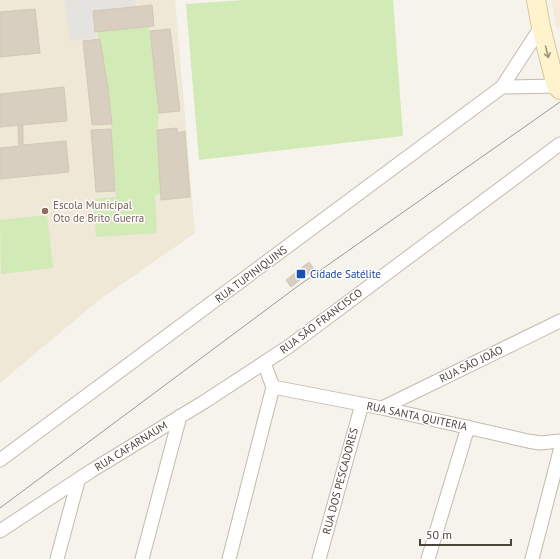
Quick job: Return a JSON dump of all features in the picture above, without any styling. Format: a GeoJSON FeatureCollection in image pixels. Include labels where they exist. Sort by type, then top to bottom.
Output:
{"type":"FeatureCollection","features":[{"type":"Feature","properties":{"kind":"main road"},"geometry":{"type":"LineString","coordinates":[[536,0],[541,27],[558,88]]}},
{"type":"Feature","properties":{"kind":"street","name":"RUA TUPINIQUINS"},"geometry":{"type":"LineString","coordinates":[[0,460],[502,87],[541,27]]}},
{"type":"Feature","properties":{"kind":"street"},"geometry":{"type":"LineString","coordinates":[[502,87],[558,88]]}},
{"type":"Feature","properties":{"kind":"street","name":"RUA SÃO FRANCISCO"},"geometry":{"type":"LineString","coordinates":[[264,363],[560,144]]}},
{"type":"Feature","properties":{"kind":"street","name":"RUA SÃO JOÃO"},"geometry":{"type":"LineString","coordinates":[[382,408],[560,321]]}},
{"type":"Feature","properties":{"kind":"street"},"geometry":{"type":"LineString","coordinates":[[229,559],[273,387],[264,363]]}},
{"type":"Feature","properties":{"kind":"street","name":"RUA CAFARNAUM"},"geometry":{"type":"LineString","coordinates":[[0,531],[264,363]]}},
{"type":"Feature","properties":{"kind":"street","name":"RUA SANTA QUITERIA"},"geometry":{"type":"LineString","coordinates":[[273,387],[382,408],[528,441],[540,443],[560,441]]}},
{"type":"Feature","properties":{"kind":"street","name":"RUA DOS PESCADORES"},"geometry":{"type":"LineString","coordinates":[[319,559],[362,404]]}},
{"type":"Feature","properties":{"kind":"street"},"geometry":{"type":"LineString","coordinates":[[142,559],[180,416]]}},
{"type":"Feature","properties":{"kind":"street"},"geometry":{"type":"LineString","coordinates":[[428,559],[468,427]]}},
{"type":"Feature","properties":{"kind":"street"},"geometry":{"type":"LineString","coordinates":[[532,559],[560,451]]}},
{"type":"Feature","properties":{"kind":"street"},"geometry":{"type":"LineString","coordinates":[[57,559],[78,481]]}},
{"type":"Feature","properties":{"kind":"shaded area"},"geometry":{"type":"Polygon","coordinates":[[[0,0],[175,0],[195,233],[99,300],[0,383],[0,0]]]}},
{"type":"Feature","properties":{"kind":"shaded area"},"geometry":{"type":"Polygon","coordinates":[[[64,0],[135,0],[136,7],[93,11],[96,38],[70,41],[64,0]]]}},
{"type":"Feature","properties":{"kind":"shaded area"},"geometry":{"type":"Polygon","coordinates":[[[551,0],[560,0],[560,27],[557,29],[551,0]]]}},
{"type":"Feature","properties":{"kind":"green space"},"geometry":{"type":"Polygon","coordinates":[[[244,0],[393,0],[403,136],[199,160],[186,4],[244,0]]]}},
{"type":"Feature","properties":{"kind":"green space"},"geometry":{"type":"Polygon","coordinates":[[[149,27],[159,113],[157,130],[161,194],[155,195],[157,233],[96,237],[93,199],[116,197],[108,89],[97,31],[149,27]]]}},
{"type":"Feature","properties":{"kind":"green space"},"geometry":{"type":"Polygon","coordinates":[[[47,215],[53,268],[1,274],[0,220],[47,215]]]}},
{"type":"Feature","properties":{"kind":"building"},"geometry":{"type":"Polygon","coordinates":[[[152,5],[154,26],[95,32],[93,11],[152,5]]]}},
{"type":"Feature","properties":{"kind":"building"},"geometry":{"type":"Polygon","coordinates":[[[35,9],[40,53],[0,57],[0,12],[35,9]]]}},
{"type":"Feature","properties":{"kind":"building"},"geometry":{"type":"Polygon","coordinates":[[[170,29],[180,111],[159,113],[150,31],[170,29]]]}},
{"type":"Feature","properties":{"kind":"building"},"geometry":{"type":"Polygon","coordinates":[[[100,39],[112,124],[92,125],[83,41],[100,39]]]}},
{"type":"Feature","properties":{"kind":"building"},"geometry":{"type":"Polygon","coordinates":[[[64,87],[67,121],[0,127],[0,94],[64,87]]]}},
{"type":"Feature","properties":{"kind":"building"},"geometry":{"type":"Polygon","coordinates":[[[23,125],[23,145],[66,141],[69,172],[0,179],[0,148],[19,146],[18,126],[23,125]]]}},
{"type":"Feature","properties":{"kind":"building"},"geometry":{"type":"Polygon","coordinates":[[[177,128],[178,133],[185,131],[190,197],[161,200],[157,130],[177,128]]]}},
{"type":"Feature","properties":{"kind":"building"},"geometry":{"type":"Polygon","coordinates":[[[111,129],[115,191],[96,192],[91,130],[111,129]]]}},
{"type":"Feature","properties":{"kind":"building"},"geometry":{"type":"Polygon","coordinates":[[[309,262],[314,269],[291,287],[286,280],[309,262]]]}},
{"type":"Feature","properties":{"kind":"tram line"},"geometry":{"type":"LineString","coordinates":[[0,508],[298,286],[560,102]]}},
{"type":"Feature","properties":{"kind":"place","name":"Escola Municipal Oto de Brito Guerra"},"geometry":{"type":"Point","coordinates":[45,211]}},
{"type":"Feature","properties":{"kind":"place","name":"Cidade Satélite"},"geometry":{"type":"Point","coordinates":[301,274]}}]}
